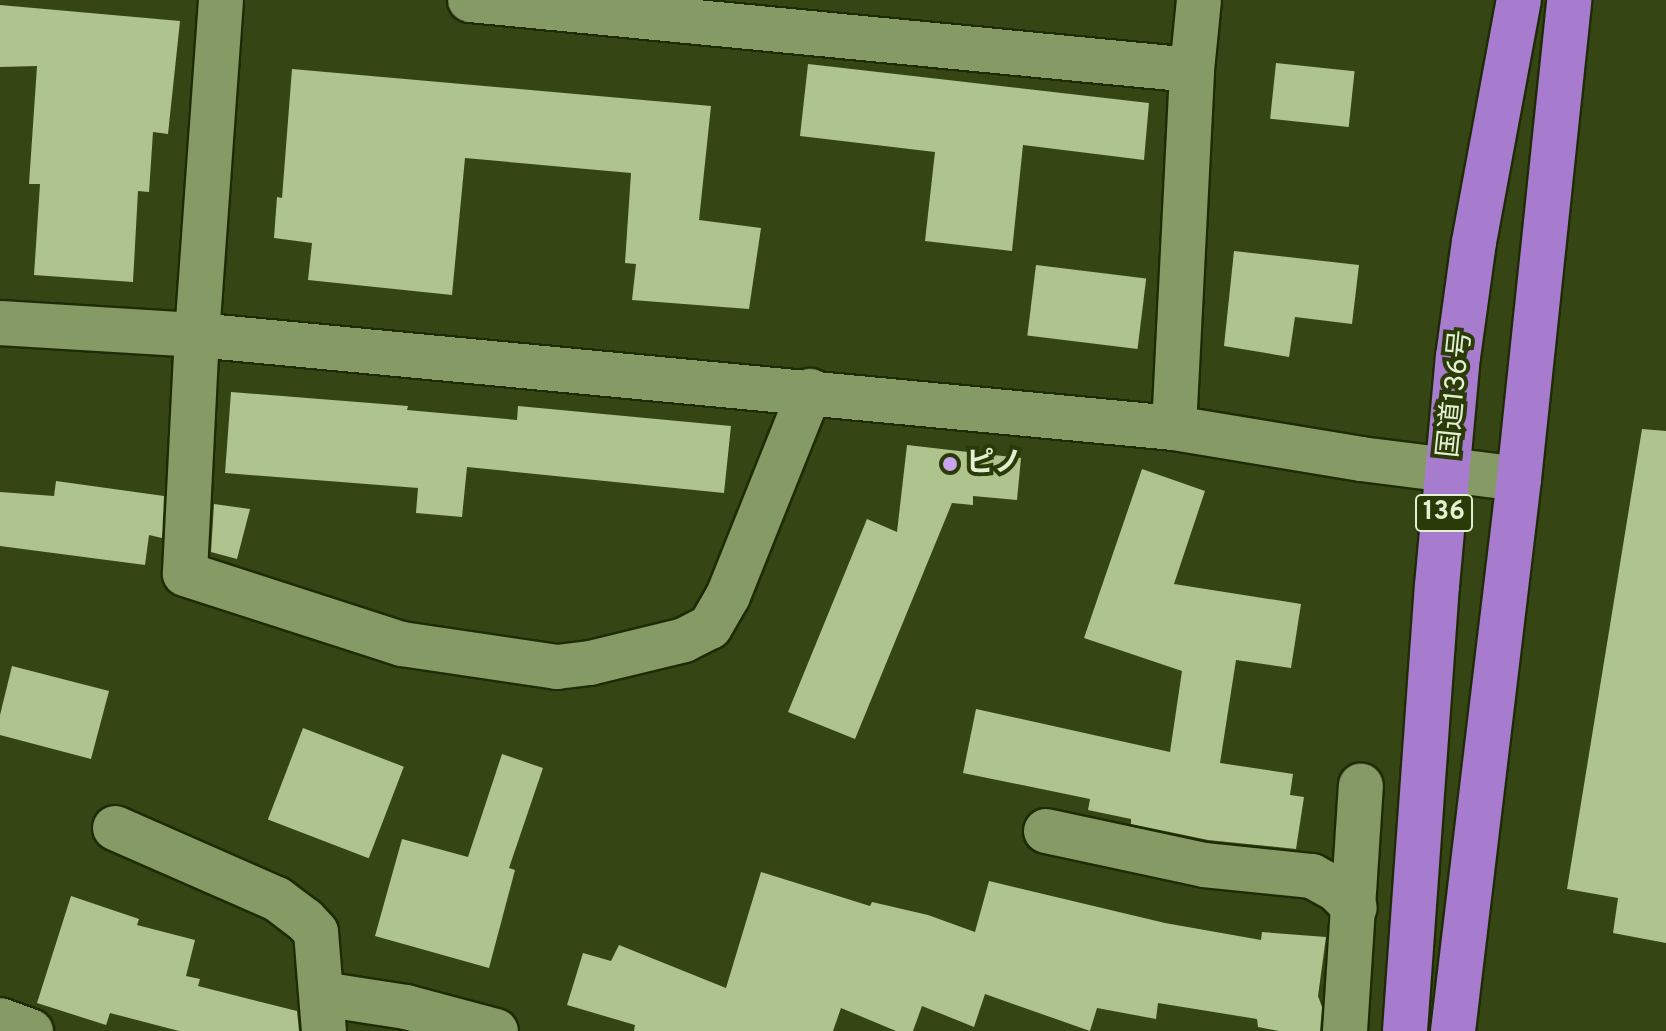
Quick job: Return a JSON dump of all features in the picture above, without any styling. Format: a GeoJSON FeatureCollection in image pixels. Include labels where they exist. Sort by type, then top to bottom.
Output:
{"type":"FeatureCollection","features":[{"type":"Feature","properties":{"kind":"highway","name":"国道136号"},"geometry":{"type":"LineString","coordinates":[[1405,1031],[1448,468],[1474,242],[1519,0]]}},
{"type":"Feature","properties":{"kind":"highway","name":"136"},"geometry":{"type":"LineString","coordinates":[[1453,1031],[1519,479],[1569,0]]}},
{"type":"Feature","properties":{"kind":"street"},"geometry":{"type":"LineString","coordinates":[[221,0],[197,335],[185,574],[402,644],[557,667],[590,663],[684,640],[710,627],[728,596],[810,391]]}},
{"type":"Feature","properties":{"kind":"street"},"geometry":{"type":"LineString","coordinates":[[470,0],[1192,70]]}},
{"type":"Feature","properties":{"kind":"street"},"geometry":{"type":"LineString","coordinates":[[1174,428],[1192,70],[1199,0]]}},
{"type":"Feature","properties":{"kind":"street"},"geometry":{"type":"LineString","coordinates":[[0,323],[197,335],[1174,428],[1361,459],[1519,479]]}},
{"type":"Feature","properties":{"kind":"street"},"geometry":{"type":"LineString","coordinates":[[1345,1031],[1361,786]]}},
{"type":"Feature","properties":{"kind":"street"},"geometry":{"type":"LineString","coordinates":[[115,828],[277,899],[305,920],[316,932],[323,1013],[406,1007],[496,1031]]}},
{"type":"Feature","properties":{"kind":"street"},"geometry":{"type":"LineString","coordinates":[[1046,831],[1204,865],[1312,876],[1337,890],[1355,908]]}},
{"type":"Feature","properties":{"kind":"street"},"geometry":{"type":"LineString","coordinates":[[0,1020],[31,1031]]}},
{"type":"Feature","properties":{"kind":"building"},"geometry":{"type":"Polygon","coordinates":[[[0,5],[180,21],[168,134],[153,132],[149,192],[138,191],[133,282],[34,275],[40,184],[29,184],[37,66],[0,67],[0,5]]]}},
{"type":"Feature","properties":{"kind":"building"},"geometry":{"type":"Polygon","coordinates":[[[1276,63],[1355,71],[1349,127],[1270,119],[1276,63]]]}},
{"type":"Feature","properties":{"kind":"building"},"geometry":{"type":"Polygon","coordinates":[[[808,64],[1149,103],[1144,160],[1023,145],[1012,251],[925,241],[935,152],[800,136],[808,64]]]}},
{"type":"Feature","properties":{"kind":"building"},"geometry":{"type":"Polygon","coordinates":[[[292,69],[711,106],[699,220],[761,228],[749,309],[632,300],[636,264],[625,263],[631,173],[465,158],[452,295],[308,280],[312,243],[274,238],[277,197],[282,198],[292,69]]]}},
{"type":"Feature","properties":{"kind":"building"},"geometry":{"type":"Polygon","coordinates":[[[1234,251],[1359,265],[1352,324],[1295,317],[1289,357],[1224,346],[1234,251]]]}},
{"type":"Feature","properties":{"kind":"building"},"geometry":{"type":"Polygon","coordinates":[[[1036,265],[1146,279],[1138,349],[1027,335],[1036,265]]]}},
{"type":"Feature","properties":{"kind":"building"},"geometry":{"type":"Polygon","coordinates":[[[231,392],[408,406],[407,410],[517,420],[518,406],[731,426],[724,493],[467,467],[462,517],[416,513],[418,488],[225,473],[231,392]]]}},
{"type":"Feature","properties":{"kind":"building"},"geometry":{"type":"Polygon","coordinates":[[[1642,429],[1666,431],[1666,943],[1613,933],[1618,898],[1567,889],[1642,429]]]}},
{"type":"Feature","properties":{"kind":"building"},"geometry":{"type":"Polygon","coordinates":[[[907,445],[1021,458],[1017,500],[973,496],[973,505],[952,503],[855,739],[788,712],[867,519],[897,532],[907,445]]]}},
{"type":"Feature","properties":{"kind":"building"},"geometry":{"type":"Polygon","coordinates":[[[1142,469],[1205,491],[1174,584],[1301,604],[1291,668],[1236,660],[1220,763],[1293,774],[1290,795],[1304,797],[1296,849],[1208,840],[1131,824],[1131,819],[1088,810],[1090,799],[963,773],[976,709],[1170,752],[1182,671],[1084,638],[1142,469]]]}},
{"type":"Feature","properties":{"kind":"building"},"geometry":{"type":"Polygon","coordinates":[[[56,481],[164,496],[162,538],[149,535],[145,565],[0,546],[0,492],[54,496],[56,481]]]}},
{"type":"Feature","properties":{"kind":"building"},"geometry":{"type":"Polygon","coordinates":[[[214,504],[250,509],[237,559],[211,552],[214,504]]]}},
{"type":"Feature","properties":{"kind":"building"},"geometry":{"type":"Polygon","coordinates":[[[12,666],[109,691],[91,759],[0,735],[0,715],[12,666]]]}},
{"type":"Feature","properties":{"kind":"building"},"geometry":{"type":"Polygon","coordinates":[[[303,728],[404,767],[369,858],[268,819],[303,728]]]}},
{"type":"Feature","properties":{"kind":"building"},"geometry":{"type":"Polygon","coordinates":[[[502,754],[543,768],[509,868],[515,870],[489,968],[375,936],[402,839],[468,857],[502,754]]]}},
{"type":"Feature","properties":{"kind":"building"},"geometry":{"type":"Polygon","coordinates":[[[761,872],[870,906],[872,902],[928,915],[975,932],[989,881],[1165,923],[1261,940],[1262,932],[1326,937],[1318,996],[1322,1007],[1320,1031],[1279,1031],[1258,1027],[1257,1019],[1158,1003],[1156,1019],[1097,1008],[1090,1031],[985,994],[974,1027],[922,1006],[913,1031],[896,1031],[841,1008],[833,1031],[634,1031],[635,1025],[567,1005],[583,953],[611,961],[619,945],[726,988],[761,872]]]}},
{"type":"Feature","properties":{"kind":"building"},"geometry":{"type":"Polygon","coordinates":[[[71,896],[139,919],[137,925],[195,940],[186,976],[200,979],[198,986],[297,1011],[299,1031],[179,1031],[110,1013],[106,1025],[37,1003],[71,896]]]}},
{"type":"Feature","properties":{"kind":"place","name":"ピノ"},"geometry":{"type":"Point","coordinates":[950,464]}}]}
